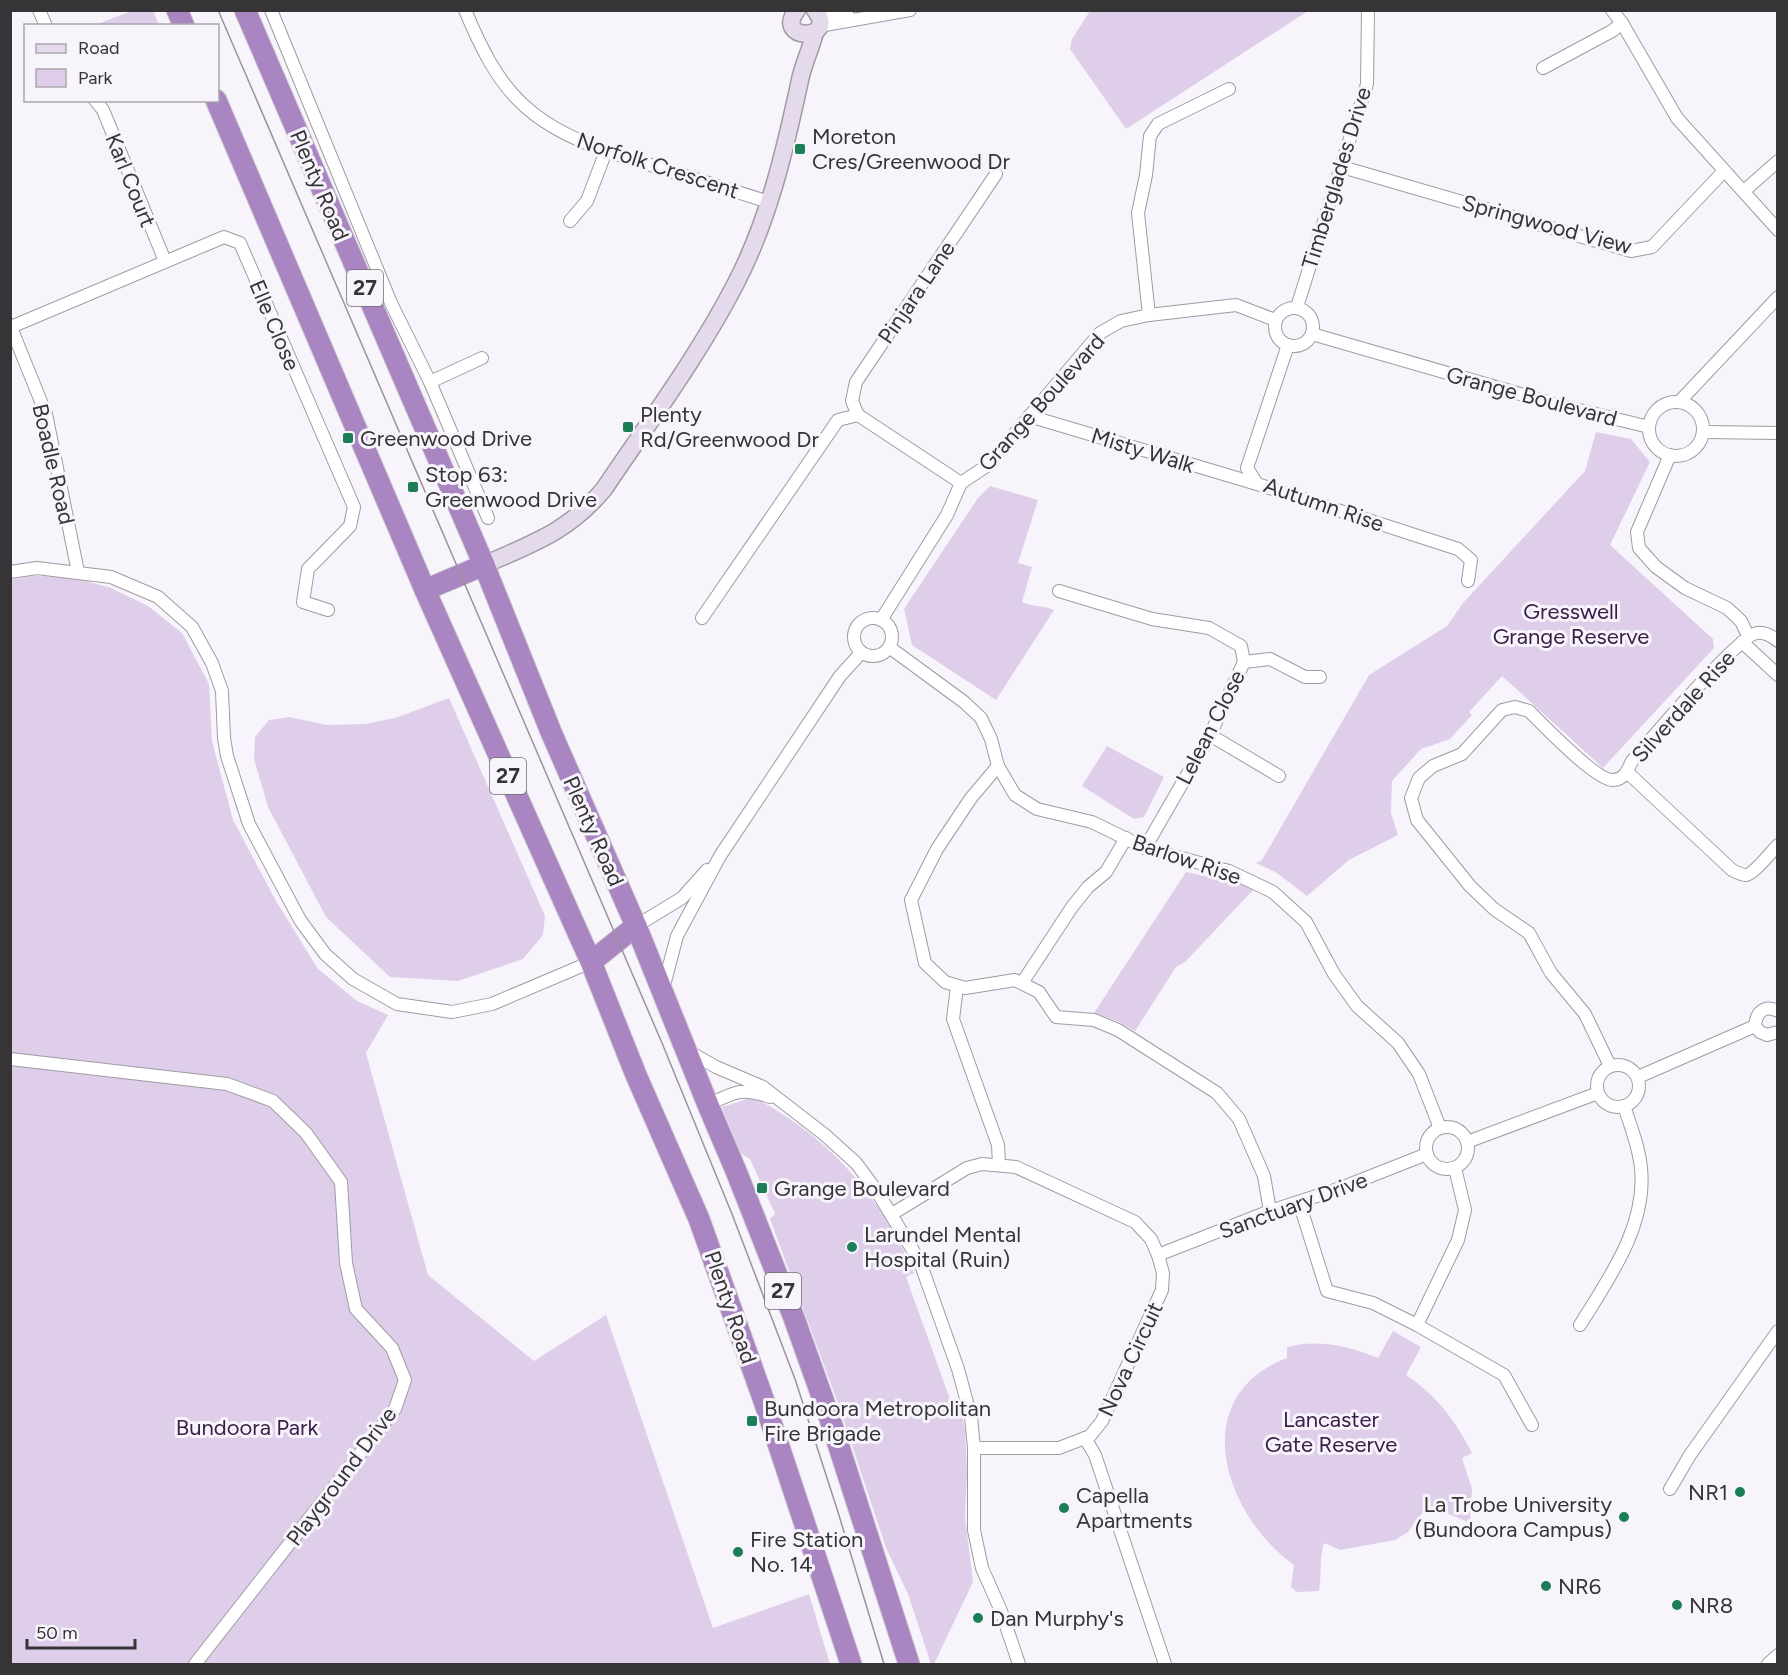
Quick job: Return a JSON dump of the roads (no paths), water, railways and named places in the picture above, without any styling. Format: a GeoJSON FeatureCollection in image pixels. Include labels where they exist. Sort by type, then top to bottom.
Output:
{"type":"FeatureCollection","features":[{"type":"Feature","properties":{"kind":"highway"},"geometry":{"type":"LineString","coordinates":[[177,10],[183,24]]}},
{"type":"Feature","properties":{"kind":"highway","name":"Plenty Road"},"geometry":{"type":"LineString","coordinates":[[245,10],[484,565],[736,1171],[794,1318],[830,1419],[909,1665]]}},
{"type":"Feature","properties":{"kind":"highway","name":"Plenty Road"},"geometry":{"type":"LineString","coordinates":[[217,102],[425,590],[591,962],[636,1075],[699,1219],[724,1285],[851,1665]]}},
{"type":"Feature","properties":{"kind":"highway"},"geometry":{"type":"LineString","coordinates":[[425,590],[484,565]]}},
{"type":"Feature","properties":{"kind":"highway"},"geometry":{"type":"LineString","coordinates":[[591,962],[636,926]]}},
{"type":"Feature","properties":{"kind":"street"},"geometry":{"type":"LineString","coordinates":[[39,10],[45,24]]}},
{"type":"Feature","properties":{"kind":"street"},"geometry":{"type":"LineString","coordinates":[[271,10],[391,303],[430,382],[488,518]]}},
{"type":"Feature","properties":{"kind":"street","name":"Norfolk Crescent"},"geometry":{"type":"LineString","coordinates":[[465,10],[489,62],[511,93],[527,108],[558,130],[606,151],[769,202]]}},
{"type":"Feature","properties":{"kind":"street"},"geometry":{"type":"LineString","coordinates":[[797,10],[792,21],[813,23],[862,19],[909,10]]}},
{"type":"Feature","properties":{"kind":"street","name":"Timberglades Drive"},"geometry":{"type":"LineString","coordinates":[[1297,307],[1366,84],[1368,10]]}},
{"type":"Feature","properties":{"kind":"street"},"geometry":{"type":"LineString","coordinates":[[1612,10],[1622,23],[1677,118],[1778,230]]}},
{"type":"Feature","properties":{"kind":"street"},"geometry":{"type":"LineString","coordinates":[[484,565],[557,531],[583,512],[604,489],[719,314],[747,259],[769,202],[787,143],[813,23]]}},
{"type":"Feature","properties":{"kind":"street"},"geometry":{"type":"LineString","coordinates":[[1543,68],[1612,31],[1622,23]]}},
{"type":"Feature","properties":{"kind":"street"},"geometry":{"type":"LineString","coordinates":[[1149,315],[1138,213],[1146,175],[1150,136],[1158,124],[1229,89]]}},
{"type":"Feature","properties":{"kind":"street","name":"Karl Court"},"geometry":{"type":"LineString","coordinates":[[96,102],[103,110],[165,261]]}},
{"type":"Feature","properties":{"kind":"street"},"geometry":{"type":"LineString","coordinates":[[570,221],[587,201],[606,151]]}},
{"type":"Feature","properties":{"kind":"street"},"geometry":{"type":"LineString","coordinates":[[1744,191],[1778,161]]}},
{"type":"Feature","properties":{"kind":"street","name":"Springwood View"},"geometry":{"type":"LineString","coordinates":[[1342,167],[1631,251],[1652,247],[1725,171]]}},
{"type":"Feature","properties":{"kind":"street","name":"Pinjara Lane"},"geometry":{"type":"LineString","coordinates":[[858,415],[852,401],[856,382],[996,174]]}},
{"type":"Feature","properties":{"kind":"street","name":"Elle Close"},"geometry":{"type":"LineString","coordinates":[[11,326],[224,237],[240,243],[354,507],[350,526],[308,569],[303,602],[328,610]]}},
{"type":"Feature","properties":{"kind":"street"},"geometry":{"type":"LineString","coordinates":[[1680,401],[1778,297]]}},
{"type":"Feature","properties":{"kind":"street","name":"Grange Boulevard"},"geometry":{"type":"LineString","coordinates":[[881,620],[947,515],[961,483],[988,465],[1100,333],[1122,321],[1149,315],[1236,305],[1275,320]]}},
{"type":"Feature","properties":{"kind":"street"},"geometry":{"type":"LineString","coordinates":[[1297,307],[1309,314],[1313,327],[1312,334],[1302,344],[1288,345],[1276,336],[1275,320],[1284,309],[1297,307]]}},
{"type":"Feature","properties":{"kind":"street","name":"Boadle Road"},"geometry":{"type":"LineString","coordinates":[[11,326],[46,414],[78,572]]}},
{"type":"Feature","properties":{"kind":"street","name":"Grange Boulevard"},"geometry":{"type":"LineString","coordinates":[[1312,334],[1555,404],[1649,427]]}},
{"type":"Feature","properties":{"kind":"street","name":"Autumn Rise"},"geometry":{"type":"LineString","coordinates":[[1288,345],[1247,468],[1257,484],[1458,549],[1471,560],[1468,581]]}},
{"type":"Feature","properties":{"kind":"street"},"geometry":{"type":"LineString","coordinates":[[430,382],[482,358]]}},
{"type":"Feature","properties":{"kind":"street"},"geometry":{"type":"LineString","coordinates":[[1680,401],[1689,404],[1699,413],[1703,421],[1704,432],[1701,441],[1687,454],[1670,455],[1661,451],[1654,444],[1649,427],[1651,418],[1659,408],[1667,403],[1680,401]]}},
{"type":"Feature","properties":{"kind":"street"},"geometry":{"type":"LineString","coordinates":[[702,618],[837,420],[858,415],[961,483]]}},
{"type":"Feature","properties":{"kind":"street","name":"Misty Walk"},"geometry":{"type":"LineString","coordinates":[[1029,416],[1257,484]]}},
{"type":"Feature","properties":{"kind":"street"},"geometry":{"type":"LineString","coordinates":[[1704,432],[1778,433]]}},
{"type":"Feature","properties":{"kind":"street"},"geometry":{"type":"LineString","coordinates":[[1670,455],[1637,532],[1639,548],[1656,567],[1685,588],[1727,608],[1741,621],[1745,639]]}},
{"type":"Feature","properties":{"kind":"street"},"geometry":{"type":"LineString","coordinates":[[453,492],[464,462]]}},
{"type":"Feature","properties":{"kind":"street"},"geometry":{"type":"LineString","coordinates":[[10,572],[37,568],[111,578],[158,597],[192,627],[212,663],[222,691],[227,756],[249,824],[300,920],[326,954],[353,979],[397,1004],[452,1012],[492,1004],[591,962]]}},
{"type":"Feature","properties":{"kind":"street","name":"Lelean Close"},"geometry":{"type":"LineString","coordinates":[[1059,591],[1152,619],[1209,628],[1241,646],[1244,662],[1209,735],[1145,848]]}},
{"type":"Feature","properties":{"kind":"street"},"geometry":{"type":"LineString","coordinates":[[867,618],[881,620],[891,629],[890,647],[879,655],[861,653],[854,642],[853,635],[856,627],[867,618]]}},
{"type":"Feature","properties":{"kind":"street","name":"Silverdale Rise"},"geometry":{"type":"LineString","coordinates":[[1627,772],[1632,761],[1745,639],[1756,633],[1765,633],[1778,641]]}},
{"type":"Feature","properties":{"kind":"street","name":"Silverdale Rise"},"geometry":{"type":"LineString","coordinates":[[1745,639],[1778,675]]}},
{"type":"Feature","properties":{"kind":"street","name":"Barlow Rise"},"geometry":{"type":"LineString","coordinates":[[890,647],[964,702],[981,718],[991,739],[998,766],[1015,795],[1037,809],[1092,822],[1145,848],[1229,871],[1273,892],[1306,922],[1334,974],[1356,1006],[1398,1043],[1419,1074],[1440,1128]]}},
{"type":"Feature","properties":{"kind":"street"},"geometry":{"type":"LineString","coordinates":[[663,991],[677,936],[720,856],[840,676],[861,653]]}},
{"type":"Feature","properties":{"kind":"street"},"geometry":{"type":"LineString","coordinates":[[1244,662],[1270,659],[1305,677],[1320,677]]}},
{"type":"Feature","properties":{"kind":"street"},"geometry":{"type":"LineString","coordinates":[[1610,1066],[1585,1014],[1551,973],[1528,933],[1494,909],[1470,886],[1417,820],[1411,798],[1419,778],[1433,766],[1462,754],[1502,710],[1515,707],[1529,711],[1599,776],[1615,781],[1627,772],[1732,870],[1746,875],[1752,872],[1778,845]]}},
{"type":"Feature","properties":{"kind":"street"},"geometry":{"type":"LineString","coordinates":[[1209,735],[1279,776]]}},
{"type":"Feature","properties":{"kind":"street"},"geometry":{"type":"LineString","coordinates":[[998,766],[971,798],[937,849],[911,900],[925,963],[945,982],[957,987],[965,988],[1015,980],[1022,983],[1039,992],[1056,1017],[1094,1020],[1118,1030],[1217,1093],[1239,1119],[1264,1176],[1270,1211]]}},
{"type":"Feature","properties":{"kind":"street"},"geometry":{"type":"LineString","coordinates":[[1022,983],[1072,907],[1088,887],[1106,872],[1126,838]]}},
{"type":"Feature","properties":{"kind":"street"},"geometry":{"type":"LineString","coordinates":[[636,926],[682,898],[720,856]]}},
{"type":"Feature","properties":{"kind":"street"},"geometry":{"type":"LineString","coordinates":[[957,987],[953,1019],[998,1145],[999,1164]]}},
{"type":"Feature","properties":{"kind":"street"},"geometry":{"type":"LineString","coordinates":[[1755,1026],[1757,1016],[1764,1009],[1778,1011]]}},
{"type":"Feature","properties":{"kind":"street"},"geometry":{"type":"LineString","coordinates":[[1638,1077],[1755,1026]]}},
{"type":"Feature","properties":{"kind":"street"},"geometry":{"type":"LineString","coordinates":[[1755,1026],[1763,1034],[1777,1034]]}},
{"type":"Feature","properties":{"kind":"street"},"geometry":{"type":"LineString","coordinates":[[685,1049],[716,1067],[763,1087],[825,1135],[856,1164],[892,1214],[920,1262],[958,1369],[971,1418],[974,1448],[974,1530],[982,1568],[1001,1611],[1019,1665]]}},
{"type":"Feature","properties":{"kind":"street","name":"Playground Drive"},"geometry":{"type":"LineString","coordinates":[[10,1059],[226,1084],[273,1101],[306,1133],[341,1182],[346,1263],[356,1310],[392,1348],[405,1380],[395,1409],[195,1665]]}},
{"type":"Feature","properties":{"kind":"street"},"geometry":{"type":"LineString","coordinates":[[1624,1065],[1638,1077],[1640,1084],[1635,1098],[1624,1106],[1610,1105],[1599,1094],[1598,1079],[1602,1072],[1610,1066],[1624,1065]]}},
{"type":"Feature","properties":{"kind":"street"},"geometry":{"type":"LineString","coordinates":[[708,1105],[734,1093],[746,1091],[780,1101]]}},
{"type":"Feature","properties":{"kind":"street"},"geometry":{"type":"LineString","coordinates":[[1467,1142],[1599,1094]]}},
{"type":"Feature","properties":{"kind":"street"},"geometry":{"type":"LineString","coordinates":[[1580,1325],[1621,1258],[1634,1223],[1641,1194],[1641,1170],[1636,1142],[1624,1106]]}},
{"type":"Feature","properties":{"kind":"street"},"geometry":{"type":"LineString","coordinates":[[1440,1128],[1454,1128],[1461,1132],[1467,1142],[1466,1156],[1463,1162],[1455,1168],[1441,1168],[1434,1165],[1427,1154],[1428,1140],[1440,1128]]}},
{"type":"Feature","properties":{"kind":"street","name":"Sanctuary Drive"},"geometry":{"type":"LineString","coordinates":[[1158,1256],[1270,1211],[1338,1189],[1427,1154]]}},
{"type":"Feature","properties":{"kind":"street","name":"Nova Circuit"},"geometry":{"type":"LineString","coordinates":[[892,1214],[967,1168],[982,1164],[999,1164],[1016,1167],[1135,1222],[1151,1239],[1158,1256],[1163,1273],[1162,1290],[1102,1421],[1090,1436],[1059,1448],[974,1448]]}},
{"type":"Feature","properties":{"kind":"street"},"geometry":{"type":"LineString","coordinates":[[1417,1325],[1458,1240],[1465,1210],[1455,1168]]}},
{"type":"Feature","properties":{"kind":"street"},"geometry":{"type":"LineString","coordinates":[[1299,1202],[1328,1291],[1373,1303],[1417,1325],[1504,1375],[1532,1425]]}},
{"type":"Feature","properties":{"kind":"street"},"geometry":{"type":"LineString","coordinates":[[1670,1489],[1690,1455],[1778,1331]]}},
{"type":"Feature","properties":{"kind":"street"},"geometry":{"type":"LineString","coordinates":[[1085,1438],[1095,1455],[1165,1665]]}},
{"type":"Feature","properties":{"kind":"street"},"geometry":{"type":"LineString","coordinates":[[1768,1665],[1778,1655]]}},
{"type":"Feature","properties":{"kind":"tram line"},"geometry":{"type":"LineString","coordinates":[[218,10],[662,1043],[732,1214],[795,1379],[884,1664]]}},
{"type":"Feature","properties":{"kind":"place","name":"Moreton Cres/Greenwood Dr"},"geometry":{"type":"Point","coordinates":[800,149]}},
{"type":"Feature","properties":{"kind":"place","name":"Plenty Rd/Greenwood Dr"},"geometry":{"type":"Point","coordinates":[628,427]}},
{"type":"Feature","properties":{"kind":"place","name":"Greenwood Drive"},"geometry":{"type":"Point","coordinates":[348,438]}},
{"type":"Feature","properties":{"kind":"place","name":"Stop 63: Greenwood Drive"},"geometry":{"type":"Point","coordinates":[413,487]}},
{"type":"Feature","properties":{"kind":"place","name":"Grange Boulevard"},"geometry":{"type":"Point","coordinates":[762,1188]}},
{"type":"Feature","properties":{"kind":"place","name":"Larundel Mental Hospital (Ruin)"},"geometry":{"type":"Point","coordinates":[852,1247]}},
{"type":"Feature","properties":{"kind":"place","name":"Bundoora Metropolitan Fire Brigade"},"geometry":{"type":"Point","coordinates":[752,1421]}},
{"type":"Feature","properties":{"kind":"place","name":"NR1"},"geometry":{"type":"Point","coordinates":[1740,1492]}},
{"type":"Feature","properties":{"kind":"place","name":"Capella Apartments"},"geometry":{"type":"Point","coordinates":[1064,1508]}},
{"type":"Feature","properties":{"kind":"place","name":"La Trobe University (Bundoora Campus)"},"geometry":{"type":"Point","coordinates":[1624,1517]}},
{"type":"Feature","properties":{"kind":"place","name":"Fire Station No. 14"},"geometry":{"type":"Point","coordinates":[738,1552]}},
{"type":"Feature","properties":{"kind":"place","name":"NR6"},"geometry":{"type":"Point","coordinates":[1546,1586]}},
{"type":"Feature","properties":{"kind":"place","name":"NR8"},"geometry":{"type":"Point","coordinates":[1677,1605]}},
{"type":"Feature","properties":{"kind":"place","name":"Dan Murphy's"},"geometry":{"type":"Point","coordinates":[978,1618]}},
{"type":"Feature","properties":{"kind":"park label","name":"Gresswell Grange Reserve"},"geometry":{"type":"Point","coordinates":[1571,624]}},
{"type":"Feature","properties":{"kind":"park label","name":"Bundoora Park"},"geometry":{"type":"Point","coordinates":[247,1427]}},
{"type":"Feature","properties":{"kind":"park label","name":"Lancaster Gate Reserve"},"geometry":{"type":"Point","coordinates":[1331,1432]}}]}
